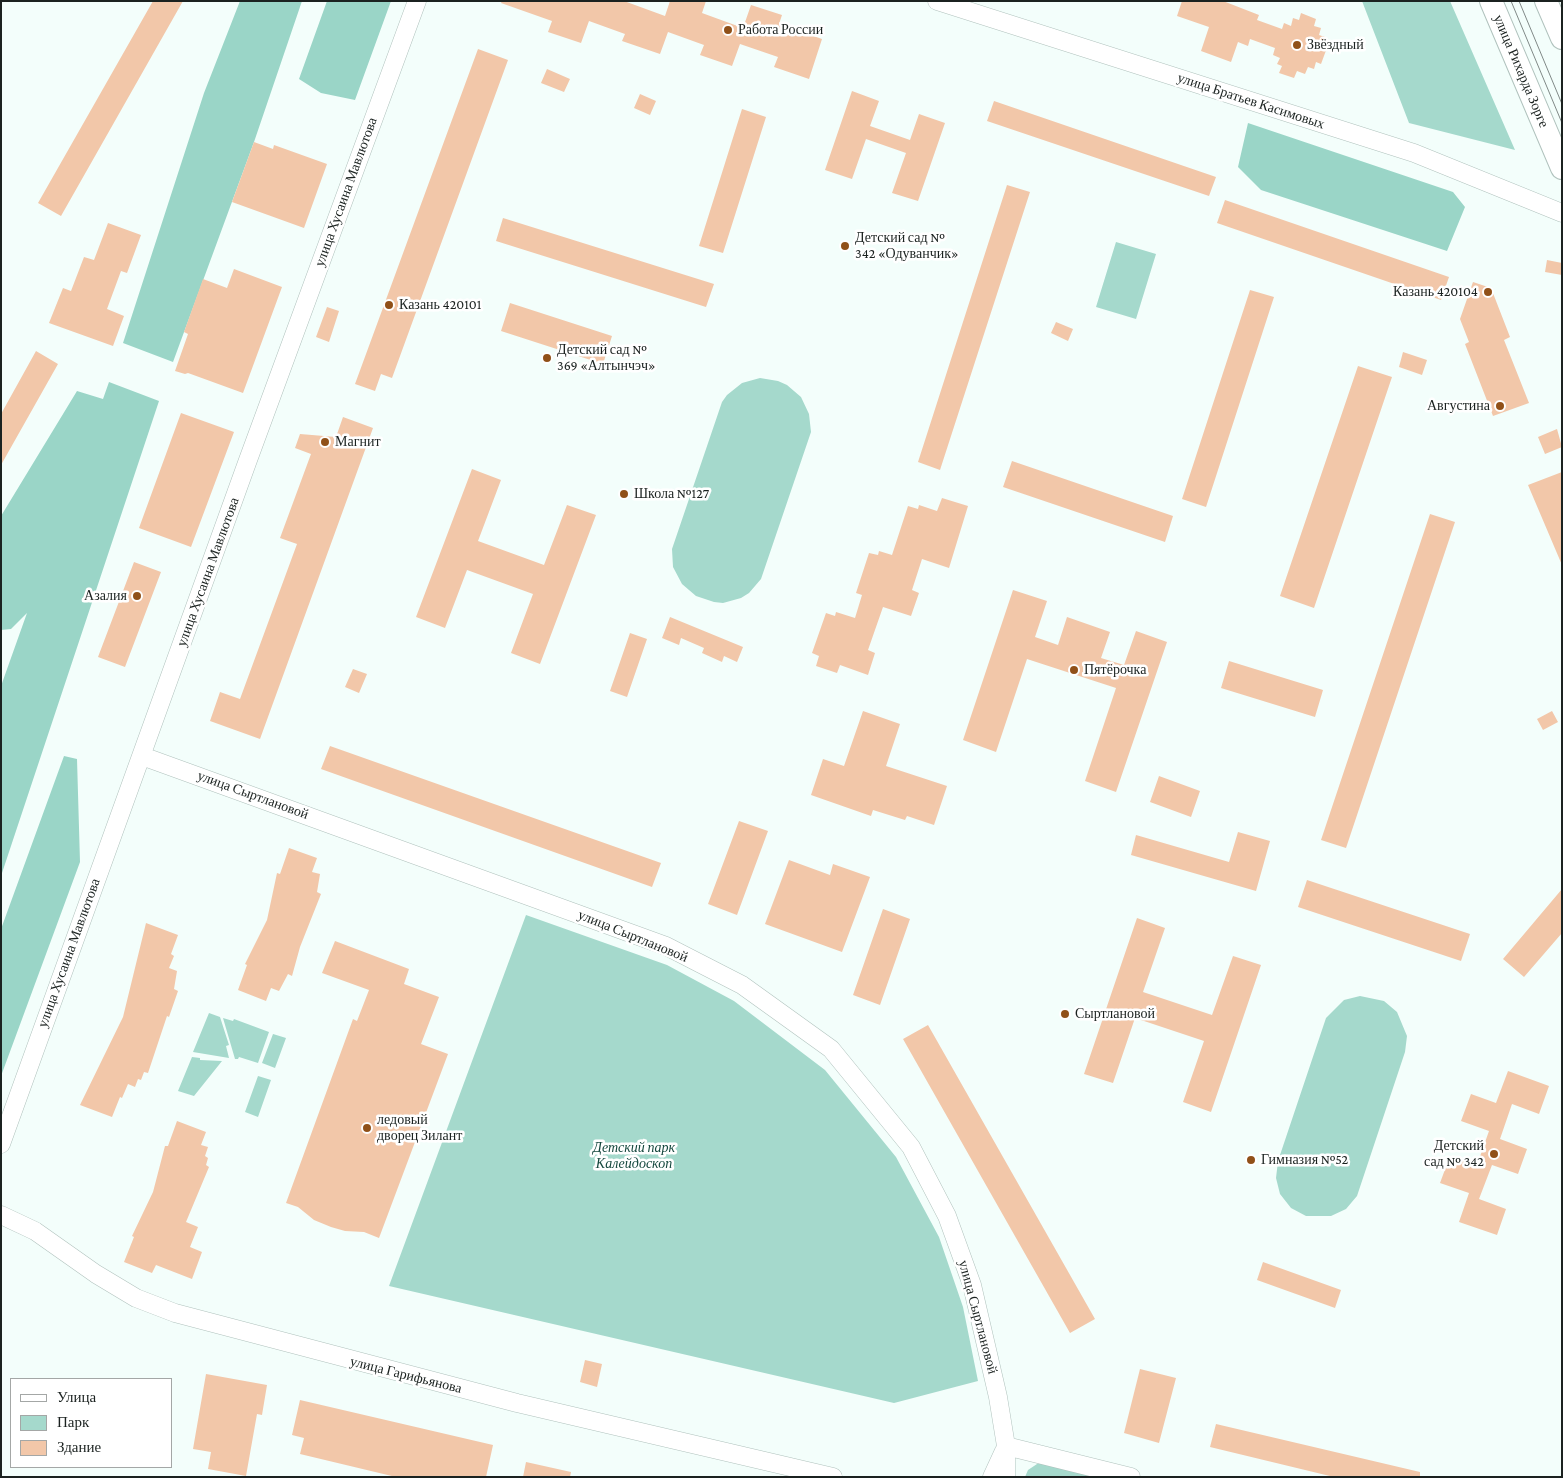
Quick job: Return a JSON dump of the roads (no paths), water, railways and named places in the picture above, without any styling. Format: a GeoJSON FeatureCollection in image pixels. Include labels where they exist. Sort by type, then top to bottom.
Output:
{"type":"FeatureCollection","features":[{"type":"Feature","properties":{"kind":"main road","name":"улица Рихарда Зорге"},"geometry":{"type":"LineString","coordinates":[[1491,1],[1562,168]]}},
{"type":"Feature","properties":{"kind":"main road"},"geometry":{"type":"LineString","coordinates":[[1546,1],[1562,38]]}},
{"type":"Feature","properties":{"kind":"street","name":"улица Хусаина Мавлютова"},"geometry":{"type":"LineString","coordinates":[[1,1144],[417,1]]}},
{"type":"Feature","properties":{"kind":"street","name":"улица Братьев Касимовых"},"geometry":{"type":"LineString","coordinates":[[936,1],[1414,153],[1562,213]]}},
{"type":"Feature","properties":{"kind":"street","name":"улица Сыртлановой"},"geometry":{"type":"LineString","coordinates":[[142,756],[666,946],[742,985],[831,1049],[911,1147],[947,1216],[972,1285],[1000,1408],[1006,1446],[1006,1477]]}},
{"type":"Feature","properties":{"kind":"street","name":"улица Гарифьянова"},"geometry":{"type":"LineString","coordinates":[[1,1216],[35,1231],[96,1274],[136,1298],[175,1313],[517,1404],[833,1477]]}},
{"type":"Feature","properties":{"kind":"street"},"geometry":{"type":"LineString","coordinates":[[992,1477],[1006,1446],[1131,1477]]}},
{"type":"Feature","properties":{"kind":"tram line"},"geometry":{"type":"LineString","coordinates":[[1511,1],[1562,123]]}},
{"type":"Feature","properties":{"kind":"tram line"},"geometry":{"type":"LineString","coordinates":[[1519,1],[1562,104]]}},
{"type":"Feature","properties":{"kind":"place","name":"Работа России"},"geometry":{"type":"Point","coordinates":[728,30]}},
{"type":"Feature","properties":{"kind":"place","name":"Звёздный"},"geometry":{"type":"Point","coordinates":[1297,45]}},
{"type":"Feature","properties":{"kind":"place","name":"Детский сад № 342 «Одуванчик»"},"geometry":{"type":"Point","coordinates":[845,246]}},
{"type":"Feature","properties":{"kind":"place","name":"Казань 420104"},"geometry":{"type":"Point","coordinates":[1488,292]}},
{"type":"Feature","properties":{"kind":"place","name":"Казань 420101"},"geometry":{"type":"Point","coordinates":[389,305]}},
{"type":"Feature","properties":{"kind":"place","name":"Детский сад № 369 «Алтынчэч»"},"geometry":{"type":"Point","coordinates":[547,358]}},
{"type":"Feature","properties":{"kind":"place","name":"Августина"},"geometry":{"type":"Point","coordinates":[1500,406]}},
{"type":"Feature","properties":{"kind":"place","name":"Магнит"},"geometry":{"type":"Point","coordinates":[325,442]}},
{"type":"Feature","properties":{"kind":"place","name":"Школа №127"},"geometry":{"type":"Point","coordinates":[624,494]}},
{"type":"Feature","properties":{"kind":"place","name":"Азалия"},"geometry":{"type":"Point","coordinates":[137,596]}},
{"type":"Feature","properties":{"kind":"place","name":"Пятёрочка"},"geometry":{"type":"Point","coordinates":[1074,670]}},
{"type":"Feature","properties":{"kind":"place","name":"Сыртлановой"},"geometry":{"type":"Point","coordinates":[1065,1014]}},
{"type":"Feature","properties":{"kind":"place","name":"ледовый дворец Зилант"},"geometry":{"type":"Point","coordinates":[367,1128]}},
{"type":"Feature","properties":{"kind":"place","name":"Детский сад № 342"},"geometry":{"type":"Point","coordinates":[1494,1154]}},
{"type":"Feature","properties":{"kind":"place","name":"Гимназия №52"},"geometry":{"type":"Point","coordinates":[1251,1160]}},
{"type":"Feature","properties":{"kind":"park label","name":"Детский парк Калейдоскоп"},"geometry":{"type":"Point","coordinates":[634,1156]}}]}
